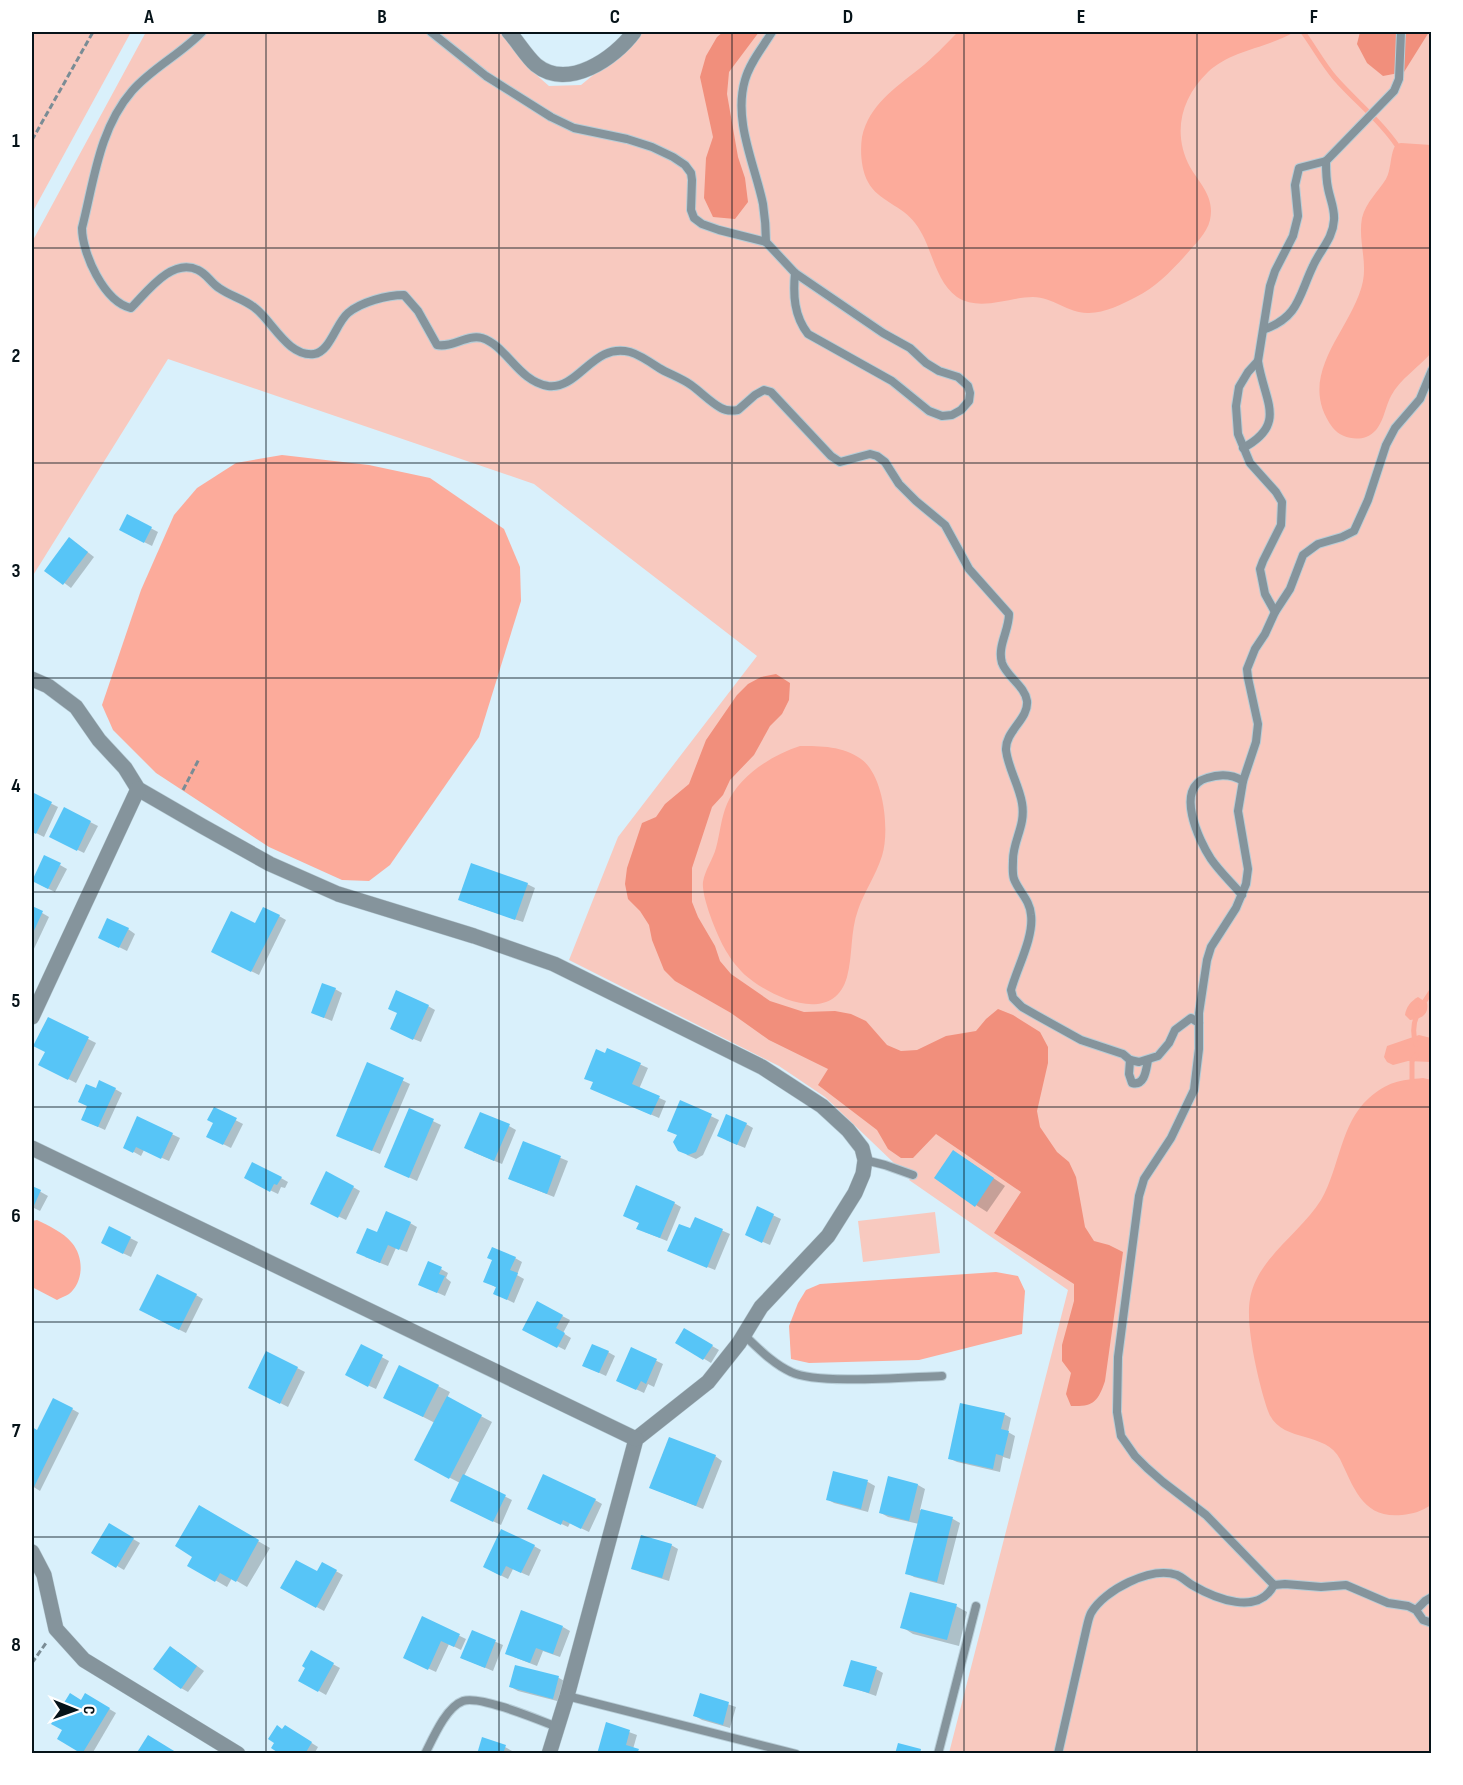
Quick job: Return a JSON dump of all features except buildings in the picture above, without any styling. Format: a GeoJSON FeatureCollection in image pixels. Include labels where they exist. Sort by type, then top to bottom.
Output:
{"type":"FeatureCollection","features":[{"type":"Feature","properties":{"kind":"street"},"geometry":{"type":"LineString","coordinates":[[509,32],[536,65],[551,73],[572,73],[589,68],[615,52],[634,32]]}},
{"type":"Feature","properties":{"kind":"street"},"geometry":{"type":"LineString","coordinates":[[32,679],[48,686],[76,707],[99,740],[125,768],[138,789],[280,868],[338,894],[474,936],[554,964],[762,1067],[822,1106],[849,1130],[862,1148],[865,1160],[863,1174],[855,1192],[828,1236],[761,1307],[744,1335],[708,1382],[636,1439],[567,1696],[549,1754]]}},
{"type":"Feature","properties":{"kind":"street"},"geometry":{"type":"LineString","coordinates":[[32,1017],[138,789]]}},
{"type":"Feature","properties":{"kind":"street"},"geometry":{"type":"LineString","coordinates":[[32,1148],[636,1439]]}},
{"type":"Feature","properties":{"kind":"street"},"geometry":{"type":"LineString","coordinates":[[32,1552],[44,1575],[56,1629],[84,1660],[238,1754]]}},
{"type":"Feature","properties":{"kind":"lane"},"geometry":{"type":"LineString","coordinates":[[202,32],[132,91],[114,118],[102,143],[82,228],[82,240],[87,258],[96,275],[115,299],[125,307],[131,308],[170,272],[189,267],[198,270],[219,289],[253,306],[289,345],[304,353],[313,354],[326,348],[346,314],[356,308],[393,295],[404,296],[418,311],[437,345],[450,345],[476,337],[482,338],[496,346],[524,374],[549,386],[568,380],[601,355],[619,351],[631,352],[681,379],[722,409],[738,410],[764,390],[771,392],[831,456],[840,462],[870,454],[877,456],[885,462],[899,484],[945,525],[969,569],[1010,614],[1002,643],[1002,664],[1024,693],[1027,702],[1026,711],[1007,739],[1008,756],[1021,798],[1023,819],[1013,855],[1012,868],[1014,878],[1028,900],[1032,915],[1031,928],[1011,990],[1013,998],[1022,1007],[1081,1040],[1123,1054],[1130,1060],[1139,1062],[1148,1060],[1163,1051],[1181,1024],[1191,1018],[1199,1023]]}},
{"type":"Feature","properties":{"kind":"lane"},"geometry":{"type":"LineString","coordinates":[[431,32],[486,76],[551,117],[574,128],[627,139],[674,157],[686,165],[691,173],[694,218],[702,224],[719,230],[766,242],[795,273],[883,333],[910,348],[926,363],[939,371],[958,376],[968,386],[969,402],[952,415],[942,416],[929,411],[892,381],[808,334],[801,324],[795,305],[795,273]]}},
{"type":"Feature","properties":{"kind":"lane"},"geometry":{"type":"LineString","coordinates":[[766,242],[763,206],[745,132],[742,102],[745,81],[753,61],[772,32]]}},
{"type":"Feature","properties":{"kind":"lane"},"geometry":{"type":"LineString","coordinates":[[1243,448],[1264,434],[1270,418],[1258,361],[1273,279],[1293,236],[1298,216],[1295,185],[1299,168],[1326,161],[1389,98],[1399,79],[1401,32]]}},
{"type":"Feature","properties":{"kind":"lane"},"geometry":{"type":"LineString","coordinates":[[1264,329],[1278,324],[1298,304],[1313,266],[1332,232],[1334,208],[1328,189],[1326,161]]}},
{"type":"Feature","properties":{"kind":"lane"},"geometry":{"type":"LineString","coordinates":[[1258,361],[1239,387],[1236,406],[1237,427],[1250,464],[1276,492],[1282,502],[1281,525],[1260,569],[1265,594],[1275,612]]}},
{"type":"Feature","properties":{"kind":"lane"},"geometry":{"type":"LineString","coordinates":[[1274,1585],[1206,1515],[1163,1482],[1135,1456],[1121,1436],[1118,1425],[1118,1357],[1139,1196],[1144,1179],[1171,1138],[1194,1090],[1205,971],[1211,947],[1242,895],[1248,869],[1238,811],[1243,781],[1256,742],[1258,724],[1247,669],[1255,649],[1290,589],[1303,555],[1318,544],[1354,531],[1368,500],[1386,445],[1395,428],[1420,399],[1431,371]]}},
{"type":"Feature","properties":{"kind":"lane"},"geometry":{"type":"LineString","coordinates":[[1242,895],[1211,859],[1200,839],[1191,812],[1190,799],[1193,788],[1200,780],[1212,776],[1235,776],[1243,781]]}},
{"type":"Feature","properties":{"kind":"lane"},"geometry":{"type":"LineString","coordinates":[[1130,1060],[1132,1083],[1137,1084],[1141,1082],[1145,1074],[1148,1060]]}},
{"type":"Feature","properties":{"kind":"lane"},"geometry":{"type":"LineString","coordinates":[[865,1160],[913,1175]]}},
{"type":"Feature","properties":{"kind":"lane"},"geometry":{"type":"LineString","coordinates":[[744,1335],[767,1356],[792,1373],[820,1378],[942,1376]]}},
{"type":"Feature","properties":{"kind":"lane"},"geometry":{"type":"LineString","coordinates":[[1058,1754],[1091,1613],[1110,1594],[1146,1576],[1158,1573],[1178,1575],[1194,1586],[1214,1595],[1247,1604],[1258,1602],[1268,1596],[1274,1585]]}},
{"type":"Feature","properties":{"kind":"lane"},"geometry":{"type":"LineString","coordinates":[[1274,1585],[1321,1587],[1346,1585],[1388,1604],[1408,1606],[1416,1610],[1423,1620],[1431,1623]]}},
{"type":"Feature","properties":{"kind":"lane"},"geometry":{"type":"LineString","coordinates":[[1416,1610],[1431,1597]]}},
{"type":"Feature","properties":{"kind":"lane"},"geometry":{"type":"LineString","coordinates":[[938,1754],[976,1606]]}},
{"type":"Feature","properties":{"kind":"lane"},"geometry":{"type":"LineString","coordinates":[[567,1696],[796,1754]]}},
{"type":"Feature","properties":{"kind":"lane"},"geometry":{"type":"LineString","coordinates":[[425,1754],[440,1725],[463,1701],[490,1704],[558,1726]]}},
{"type":"Feature","properties":{"kind":"path"},"geometry":{"type":"LineString","coordinates":[[32,140],[93,32]]}},
{"type":"Feature","properties":{"kind":"path"},"geometry":{"type":"LineString","coordinates":[[183,790],[199,759]]}},
{"type":"Feature","properties":{"kind":"path"},"geometry":{"type":"LineString","coordinates":[[32,1663],[56,1629]]}},
{"type":"Feature","properties":{"kind":"shaded area"},"geometry":{"type":"Polygon","coordinates":[[[32,32],[131,32],[32,213],[32,32]]]}},
{"type":"Feature","properties":{"kind":"shaded area"},"geometry":{"type":"Polygon","coordinates":[[[146,32],[502,32],[532,71],[549,86],[581,85],[641,32],[1431,32],[1431,1753],[949,1753],[1068,1290],[909,1180],[915,1172],[894,1163],[825,1097],[779,1066],[569,960],[618,837],[757,656],[534,484],[168,359],[32,577],[32,242],[146,32]]]}},
{"type":"Feature","properties":{"kind":"shaded area"},"geometry":{"type":"Polygon","coordinates":[[[723,32],[759,32],[729,72],[727,94],[748,202],[735,219],[713,217],[704,198],[706,158],[713,137],[700,77],[706,56],[717,37],[723,32]]]}},
{"type":"Feature","properties":{"kind":"shaded area"},"geometry":{"type":"Polygon","coordinates":[[[958,32],[1294,32],[1227,59],[1208,72],[1191,93],[1182,116],[1181,141],[1190,167],[1209,198],[1210,220],[1203,235],[1168,274],[1150,289],[1113,308],[1082,313],[1033,297],[985,304],[957,297],[943,281],[915,223],[904,212],[872,189],[868,182],[862,166],[861,148],[865,126],[870,116],[884,98],[958,32]]]}},
{"type":"Feature","properties":{"kind":"shaded area"},"geometry":{"type":"Polygon","coordinates":[[[1360,32],[1429,32],[1404,72],[1383,76],[1367,63],[1357,44],[1360,32]]]}},
{"type":"Feature","properties":{"kind":"shaded area"},"geometry":{"type":"Polygon","coordinates":[[[1396,144],[1431,145],[1431,353],[1395,390],[1376,430],[1366,437],[1353,438],[1344,436],[1333,428],[1322,408],[1319,389],[1322,371],[1329,353],[1357,299],[1363,281],[1361,226],[1364,212],[1386,179],[1396,144]]]}},
{"type":"Feature","properties":{"kind":"shaded area"},"geometry":{"type":"Polygon","coordinates":[[[282,455],[369,465],[430,478],[504,529],[520,567],[521,601],[479,737],[390,865],[369,881],[342,880],[269,847],[156,773],[113,730],[102,705],[141,590],[174,515],[197,488],[236,463],[282,455]]]}},
{"type":"Feature","properties":{"kind":"shaded area"},"geometry":{"type":"Polygon","coordinates":[[[776,674],[790,683],[789,700],[782,714],[770,726],[754,755],[730,780],[723,795],[712,807],[692,868],[692,902],[698,917],[715,946],[720,961],[731,974],[770,1001],[804,1012],[835,1011],[851,1014],[866,1021],[887,1045],[901,1051],[917,1050],[946,1036],[976,1031],[998,1009],[1013,1015],[1040,1032],[1048,1047],[1048,1063],[1037,1111],[1040,1127],[1057,1152],[1069,1162],[1076,1177],[1085,1227],[1094,1241],[1123,1252],[1105,1381],[1100,1394],[1090,1404],[1071,1406],[1066,1394],[1071,1373],[1062,1361],[1062,1345],[1074,1301],[1074,1284],[994,1233],[1021,1192],[936,1134],[913,1158],[901,1158],[888,1149],[877,1130],[818,1085],[828,1069],[769,1040],[731,1013],[675,981],[664,970],[652,940],[649,925],[628,899],[625,884],[627,868],[642,823],[656,817],[665,804],[689,784],[706,740],[737,695],[748,684],[761,677],[776,674]]]}},
{"type":"Feature","properties":{"kind":"shaded area"},"geometry":{"type":"Polygon","coordinates":[[[800,746],[839,749],[861,759],[875,777],[880,790],[885,819],[882,856],[855,918],[847,977],[840,992],[829,1001],[815,1004],[800,1003],[770,992],[743,973],[730,957],[720,939],[711,919],[703,889],[704,878],[716,848],[725,809],[732,794],[758,768],[778,755],[800,746]]]}},
{"type":"Feature","properties":{"kind":"shaded area"},"geometry":{"type":"Polygon","coordinates":[[[1418,997],[1427,1003],[1427,1011],[1418,1019],[1410,1020],[1405,1015],[1406,1009],[1418,997]]]}},
{"type":"Feature","properties":{"kind":"shaded area"},"geometry":{"type":"Polygon","coordinates":[[[1419,1035],[1431,1038],[1431,1062],[1408,1061],[1393,1065],[1387,1062],[1384,1057],[1387,1046],[1419,1035]]]}},
{"type":"Feature","properties":{"kind":"shaded area"},"geometry":{"type":"Polygon","coordinates":[[[1423,1078],[1432,1080],[1431,1505],[1410,1514],[1389,1515],[1369,1507],[1355,1491],[1340,1459],[1333,1450],[1324,1444],[1292,1433],[1274,1421],[1268,1411],[1257,1371],[1249,1324],[1249,1310],[1254,1284],[1261,1271],[1321,1200],[1346,1133],[1359,1108],[1388,1085],[1423,1078]]]}},
{"type":"Feature","properties":{"kind":"shaded area"},"geometry":{"type":"Polygon","coordinates":[[[935,1212],[940,1253],[863,1262],[858,1221],[935,1212]]]}},
{"type":"Feature","properties":{"kind":"shaded area"},"geometry":{"type":"Polygon","coordinates":[[[37,1220],[64,1236],[72,1243],[79,1255],[81,1269],[77,1283],[69,1294],[57,1300],[32,1287],[32,1221],[37,1220]]]}},
{"type":"Feature","properties":{"kind":"shaded area"},"geometry":{"type":"Polygon","coordinates":[[[996,1272],[1018,1276],[1025,1291],[1022,1334],[919,1360],[809,1363],[791,1359],[789,1326],[806,1290],[820,1284],[996,1272]]]}},
{"type":"Feature","properties":{"kind":"waterway"},"geometry":{"type":"LineString","coordinates":[[1303,32],[1335,78],[1382,126],[1396,144]]}},
{"type":"Feature","properties":{"kind":"waterway"},"geometry":{"type":"LineString","coordinates":[[1421,1007],[1432,990]]}},
{"type":"Feature","properties":{"kind":"waterway"},"geometry":{"type":"LineString","coordinates":[[1416,1044],[1414,1030],[1417,1015]]}},
{"type":"Feature","properties":{"kind":"waterway"},"geometry":{"type":"LineString","coordinates":[[1412,1079],[1412,1061],[1416,1055]]}}]}
